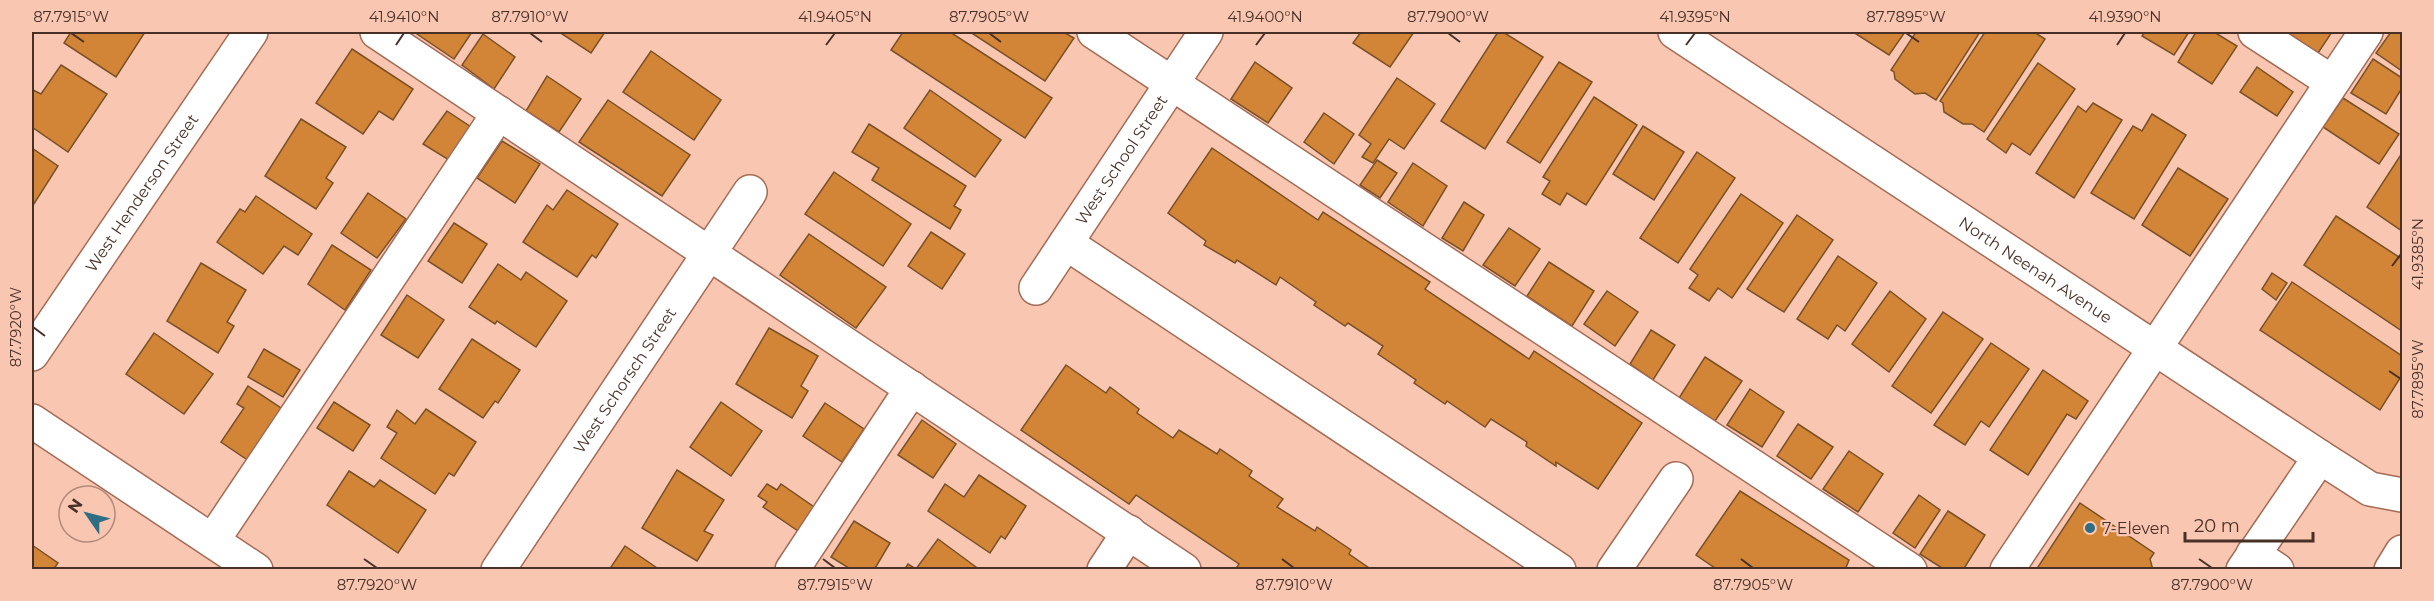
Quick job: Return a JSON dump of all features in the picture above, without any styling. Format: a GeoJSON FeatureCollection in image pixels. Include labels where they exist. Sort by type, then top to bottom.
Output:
{"type":"FeatureCollection","features":[{"type":"Feature","properties":{"kind":"street","name":"West Henderson Street"},"geometry":{"type":"LineString","coordinates":[[32,354],[251,32]]}},
{"type":"Feature","properties":{"kind":"street"},"geometry":{"type":"LineString","coordinates":[[377,32],[1184,570]]}},
{"type":"Feature","properties":{"kind":"street"},"geometry":{"type":"LineString","coordinates":[[1094,32],[1910,570]]}},
{"type":"Feature","properties":{"kind":"street","name":"West School Street"},"geometry":{"type":"LineString","coordinates":[[1036,288],[1206,32]]}},
{"type":"Feature","properties":{"kind":"street","name":"North Neenah Avenue"},"geometry":{"type":"LineString","coordinates":[[1675,32],[2370,489],[2403,495]]}},
{"type":"Feature","properties":{"kind":"street"},"geometry":{"type":"LineString","coordinates":[[2254,32],[2332,82]]}},
{"type":"Feature","properties":{"kind":"street"},"geometry":{"type":"LineString","coordinates":[[2007,570],[2366,32]]}},
{"type":"Feature","properties":{"kind":"street"},"geometry":{"type":"LineString","coordinates":[[213,540],[499,113]]}},
{"type":"Feature","properties":{"kind":"street","name":"West Schorsch Street"},"geometry":{"type":"LineString","coordinates":[[498,570],[750,192]]}},
{"type":"Feature","properties":{"kind":"street"},"geometry":{"type":"LineString","coordinates":[[1066,243],[1559,570]]}},
{"type":"Feature","properties":{"kind":"street"},"geometry":{"type":"LineString","coordinates":[[792,570],[912,388]]}},
{"type":"Feature","properties":{"kind":"street"},"geometry":{"type":"LineString","coordinates":[[32,421],[256,570]]}},
{"type":"Feature","properties":{"kind":"street"},"geometry":{"type":"LineString","coordinates":[[2257,564],[2320,457]]}},
{"type":"Feature","properties":{"kind":"street"},"geometry":{"type":"LineString","coordinates":[[1614,570],[1676,479]]}},
{"type":"Feature","properties":{"kind":"street"},"geometry":{"type":"LineString","coordinates":[[1104,570],[1129,532]]}},
{"type":"Feature","properties":{"kind":"street"},"geometry":{"type":"LineString","coordinates":[[2391,570],[2403,552]]}},
{"type":"Feature","properties":{"kind":"building"},"geometry":{"type":"Polygon","coordinates":[[[71,32],[145,32],[116,77],[64,43],[71,32]]]}},
{"type":"Feature","properties":{"kind":"building"},"geometry":{"type":"Polygon","coordinates":[[[414,32],[472,32],[454,59],[414,32]]]}},
{"type":"Feature","properties":{"kind":"building"},"geometry":{"type":"Polygon","coordinates":[[[559,32],[605,32],[591,53],[559,32]]]}},
{"type":"Feature","properties":{"kind":"building"},"geometry":{"type":"Polygon","coordinates":[[[903,32],[950,32],[1052,98],[1025,138],[891,50],[903,32]]]}},
{"type":"Feature","properties":{"kind":"building"},"geometry":{"type":"Polygon","coordinates":[[[970,32],[1063,32],[1074,38],[1045,81],[970,32]]]}},
{"type":"Feature","properties":{"kind":"building"},"geometry":{"type":"Polygon","coordinates":[[[1361,32],[1414,32],[1390,67],[1353,43],[1361,32]]]}},
{"type":"Feature","properties":{"kind":"building"},"geometry":{"type":"Polygon","coordinates":[[[1498,32],[1503,32],[1543,57],[1485,149],[1441,121],[1498,32]]]}},
{"type":"Feature","properties":{"kind":"building"},"geometry":{"type":"Polygon","coordinates":[[[1853,32],[1905,32],[1889,55],[1853,32]]]}},
{"type":"Feature","properties":{"kind":"building"},"geometry":{"type":"Polygon","coordinates":[[[1916,32],[1980,32],[1936,100],[1925,93],[1915,94],[1895,79],[1894,72],[1891,70],[1916,32]]]}},
{"type":"Feature","properties":{"kind":"building"},"geometry":{"type":"Polygon","coordinates":[[[1985,32],[2034,32],[2045,39],[1984,132],[1972,124],[1963,124],[1944,112],[1943,103],[1940,101],[1985,32]]]}},
{"type":"Feature","properties":{"kind":"building"},"geometry":{"type":"Polygon","coordinates":[[[2145,32],[2189,32],[2174,55],[2142,36],[2145,32]]]}},
{"type":"Feature","properties":{"kind":"building"},"geometry":{"type":"Polygon","coordinates":[[[2196,32],[2214,32],[2237,46],[2212,84],[2178,62],[2196,32]]]}},
{"type":"Feature","properties":{"kind":"building"},"geometry":{"type":"Polygon","coordinates":[[[2286,32],[2332,32],[2318,53],[2286,32]]]}},
{"type":"Feature","properties":{"kind":"building"},"geometry":{"type":"Polygon","coordinates":[[[2391,32],[2402,32],[2402,71],[2376,53],[2391,32]]]}},
{"type":"Feature","properties":{"kind":"building"},"geometry":{"type":"Polygon","coordinates":[[[483,34],[515,57],[494,89],[462,65],[483,34]]]}},
{"type":"Feature","properties":{"kind":"building"},"geometry":{"type":"Polygon","coordinates":[[[352,49],[413,89],[393,120],[379,111],[363,134],[316,103],[352,49]]]}},
{"type":"Feature","properties":{"kind":"building"},"geometry":{"type":"Polygon","coordinates":[[[651,51],[721,100],[694,140],[623,92],[651,51]]]}},
{"type":"Feature","properties":{"kind":"building"},"geometry":{"type":"Polygon","coordinates":[[[2373,59],[2402,78],[2402,88],[2386,114],[2351,93],[2373,59]]]}},
{"type":"Feature","properties":{"kind":"building"},"geometry":{"type":"Polygon","coordinates":[[[1255,62],[1292,88],[1268,123],[1231,99],[1255,62]]]}},
{"type":"Feature","properties":{"kind":"building"},"geometry":{"type":"Polygon","coordinates":[[[1559,62],[1592,82],[1540,163],[1507,142],[1559,62]]]}},
{"type":"Feature","properties":{"kind":"building"},"geometry":{"type":"Polygon","coordinates":[[[2038,63],[2075,89],[2030,155],[2012,143],[2006,153],[1987,139],[2038,63]]]}},
{"type":"Feature","properties":{"kind":"building"},"geometry":{"type":"Polygon","coordinates":[[[61,65],[107,94],[68,152],[32,127],[32,91],[41,94],[61,65]]]}},
{"type":"Feature","properties":{"kind":"building"},"geometry":{"type":"Polygon","coordinates":[[[2257,67],[2293,92],[2277,116],[2240,92],[2257,67]]]}},
{"type":"Feature","properties":{"kind":"building"},"geometry":{"type":"Polygon","coordinates":[[[547,76],[581,99],[559,132],[526,111],[547,76]]]}},
{"type":"Feature","properties":{"kind":"building"},"geometry":{"type":"Polygon","coordinates":[[[1397,78],[1435,104],[1404,149],[1389,139],[1373,163],[1362,157],[1371,144],[1359,135],[1397,78]]]}},
{"type":"Feature","properties":{"kind":"building"},"geometry":{"type":"Polygon","coordinates":[[[930,90],[1001,140],[975,177],[904,128],[930,90]]]}},
{"type":"Feature","properties":{"kind":"building"},"geometry":{"type":"Polygon","coordinates":[[[1594,97],[1637,125],[1586,205],[1567,193],[1560,205],[1542,194],[1550,181],[1543,177],[1594,97]]]}},
{"type":"Feature","properties":{"kind":"building"},"geometry":{"type":"Polygon","coordinates":[[[2343,98],[2399,134],[2379,164],[2323,127],[2343,98]]]}},
{"type":"Feature","properties":{"kind":"building"},"geometry":{"type":"Polygon","coordinates":[[[608,100],[690,155],[662,196],[579,142],[608,100]]]}},
{"type":"Feature","properties":{"kind":"building"},"geometry":{"type":"Polygon","coordinates":[[[2093,103],[2122,120],[2074,198],[2036,173],[2078,106],[2086,112],[2093,103]]]}},
{"type":"Feature","properties":{"kind":"building"},"geometry":{"type":"Polygon","coordinates":[[[447,111],[471,127],[449,160],[423,144],[447,111]]]}},
{"type":"Feature","properties":{"kind":"building"},"geometry":{"type":"Polygon","coordinates":[[[1324,113],[1354,134],[1334,164],[1304,142],[1324,113]]]}},
{"type":"Feature","properties":{"kind":"building"},"geometry":{"type":"Polygon","coordinates":[[[2152,114],[2186,135],[2134,219],[2091,193],[2133,126],[2142,131],[2152,114]]]}},
{"type":"Feature","properties":{"kind":"building"},"geometry":{"type":"Polygon","coordinates":[[[301,119],[346,147],[326,178],[333,183],[316,209],[265,176],[301,119]]]}},
{"type":"Feature","properties":{"kind":"building"},"geometry":{"type":"Polygon","coordinates":[[[869,124],[966,186],[954,206],[961,210],[950,229],[872,180],[879,168],[852,152],[869,124]]]}},
{"type":"Feature","properties":{"kind":"building"},"geometry":{"type":"Polygon","coordinates":[[[1643,126],[1684,152],[1654,200],[1613,174],[1643,126]]]}},
{"type":"Feature","properties":{"kind":"building"},"geometry":{"type":"Polygon","coordinates":[[[502,141],[540,164],[515,203],[477,178],[502,141]]]}},
{"type":"Feature","properties":{"kind":"building"},"geometry":{"type":"Polygon","coordinates":[[[32,148],[58,166],[32,207],[32,148]]]}},
{"type":"Feature","properties":{"kind":"building"},"geometry":{"type":"Polygon","coordinates":[[[1212,148],[1318,220],[1323,212],[1430,282],[1425,289],[1529,359],[1534,351],[1642,423],[1598,489],[1556,462],[1556,466],[1526,446],[1527,442],[1491,419],[1485,427],[1447,401],[1445,404],[1414,383],[1416,380],[1378,354],[1383,346],[1348,323],[1345,326],[1314,305],[1316,302],[1280,277],[1276,285],[1237,260],[1235,263],[1204,245],[1206,241],[1168,213],[1212,148]]]}},
{"type":"Feature","properties":{"kind":"building"},"geometry":{"type":"Polygon","coordinates":[[[1697,152],[1735,178],[1678,263],[1640,238],[1697,152]]]}},
{"type":"Feature","properties":{"kind":"building"},"geometry":{"type":"Polygon","coordinates":[[[2402,153],[2402,231],[2367,207],[2402,153]]]}},
{"type":"Feature","properties":{"kind":"building"},"geometry":{"type":"Polygon","coordinates":[[[1377,160],[1397,173],[1380,198],[1360,185],[1377,160]]]}},
{"type":"Feature","properties":{"kind":"building"},"geometry":{"type":"Polygon","coordinates":[[[1413,163],[1447,186],[1423,226],[1388,202],[1413,163]]]}},
{"type":"Feature","properties":{"kind":"building"},"geometry":{"type":"Polygon","coordinates":[[[2178,168],[2228,199],[2190,256],[2142,225],[2178,168]]]}},
{"type":"Feature","properties":{"kind":"building"},"geometry":{"type":"Polygon","coordinates":[[[834,172],[911,224],[883,266],[805,214],[834,172]]]}},
{"type":"Feature","properties":{"kind":"building"},"geometry":{"type":"Polygon","coordinates":[[[567,190],[618,224],[596,258],[592,255],[577,277],[523,242],[547,205],[553,210],[567,190]]]}},
{"type":"Feature","properties":{"kind":"building"},"geometry":{"type":"Polygon","coordinates":[[[368,193],[406,219],[377,258],[341,233],[368,193]]]}},
{"type":"Feature","properties":{"kind":"building"},"geometry":{"type":"Polygon","coordinates":[[[1741,194],[1783,223],[1732,298],[1718,288],[1709,301],[1689,288],[1698,275],[1690,269],[1741,194]]]}},
{"type":"Feature","properties":{"kind":"building"},"geometry":{"type":"Polygon","coordinates":[[[256,196],[312,234],[298,255],[284,246],[263,274],[217,242],[240,209],[245,212],[256,196]]]}},
{"type":"Feature","properties":{"kind":"building"},"geometry":{"type":"Polygon","coordinates":[[[1464,202],[1484,215],[1463,251],[1442,238],[1464,202]]]}},
{"type":"Feature","properties":{"kind":"building"},"geometry":{"type":"Polygon","coordinates":[[[1797,215],[1833,240],[1784,312],[1747,289],[1797,215]]]}},
{"type":"Feature","properties":{"kind":"building"},"geometry":{"type":"Polygon","coordinates":[[[2336,216],[2402,259],[2402,331],[2304,265],[2336,216]]]}},
{"type":"Feature","properties":{"kind":"building"},"geometry":{"type":"Polygon","coordinates":[[[454,223],[487,244],[462,283],[428,261],[454,223]]]}},
{"type":"Feature","properties":{"kind":"building"},"geometry":{"type":"Polygon","coordinates":[[[1509,228],[1540,249],[1515,286],[1483,265],[1509,228]]]}},
{"type":"Feature","properties":{"kind":"building"},"geometry":{"type":"Polygon","coordinates":[[[931,232],[965,254],[942,289],[908,266],[931,232]]]}},
{"type":"Feature","properties":{"kind":"building"},"geometry":{"type":"Polygon","coordinates":[[[809,234],[886,287],[856,328],[780,275],[809,234]]]}},
{"type":"Feature","properties":{"kind":"building"},"geometry":{"type":"Polygon","coordinates":[[[332,245],[371,270],[345,310],[308,284],[332,245]]]}},
{"type":"Feature","properties":{"kind":"building"},"geometry":{"type":"Polygon","coordinates":[[[1838,256],[1877,283],[1845,331],[1837,325],[1828,339],[1797,319],[1838,256]]]}},
{"type":"Feature","properties":{"kind":"building"},"geometry":{"type":"Polygon","coordinates":[[[1549,262],[1594,291],[1572,326],[1527,296],[1549,262]]]}},
{"type":"Feature","properties":{"kind":"building"},"geometry":{"type":"Polygon","coordinates":[[[201,263],[246,290],[227,322],[234,326],[218,353],[167,321],[201,263]]]}},
{"type":"Feature","properties":{"kind":"building"},"geometry":{"type":"Polygon","coordinates":[[[498,264],[521,280],[526,272],[567,301],[536,347],[497,321],[495,324],[469,307],[498,264]]]}},
{"type":"Feature","properties":{"kind":"building"},"geometry":{"type":"Polygon","coordinates":[[[2272,273],[2287,283],[2276,300],[2262,289],[2272,273]]]}},
{"type":"Feature","properties":{"kind":"building"},"geometry":{"type":"Polygon","coordinates":[[[2292,282],[2402,356],[2402,375],[2380,410],[2260,330],[2292,282]]]}},
{"type":"Feature","properties":{"kind":"building"},"geometry":{"type":"Polygon","coordinates":[[[1607,291],[1638,312],[1615,346],[1584,324],[1607,291]]]}},
{"type":"Feature","properties":{"kind":"building"},"geometry":{"type":"Polygon","coordinates":[[[1890,291],[1926,319],[1889,372],[1852,344],[1890,291]]]}},
{"type":"Feature","properties":{"kind":"building"},"geometry":{"type":"Polygon","coordinates":[[[407,295],[444,320],[418,358],[381,335],[407,295]]]}},
{"type":"Feature","properties":{"kind":"building"},"geometry":{"type":"Polygon","coordinates":[[[1943,312],[1983,339],[1931,413],[1892,386],[1943,312]]]}},
{"type":"Feature","properties":{"kind":"building"},"geometry":{"type":"Polygon","coordinates":[[[769,328],[818,356],[801,386],[808,391],[792,418],[736,384],[769,328]]]}},
{"type":"Feature","properties":{"kind":"building"},"geometry":{"type":"Polygon","coordinates":[[[1651,330],[1675,345],[1653,380],[1630,364],[1651,330]]]}},
{"type":"Feature","properties":{"kind":"building"},"geometry":{"type":"Polygon","coordinates":[[[154,333],[213,374],[184,414],[126,374],[154,333]]]}},
{"type":"Feature","properties":{"kind":"building"},"geometry":{"type":"Polygon","coordinates":[[[472,339],[520,370],[498,403],[495,401],[483,418],[439,389],[472,339]]]}},
{"type":"Feature","properties":{"kind":"building"},"geometry":{"type":"Polygon","coordinates":[[[1991,343],[2029,369],[1989,427],[1981,421],[1965,445],[1934,425],[1991,343]]]}},
{"type":"Feature","properties":{"kind":"building"},"geometry":{"type":"Polygon","coordinates":[[[264,349],[300,370],[283,397],[248,377],[264,349]]]}},
{"type":"Feature","properties":{"kind":"building"},"geometry":{"type":"Polygon","coordinates":[[[1705,357],[1742,381],[1715,421],[1679,398],[1705,357]]]}},
{"type":"Feature","properties":{"kind":"building"},"geometry":{"type":"Polygon","coordinates":[[[1066,365],[1106,393],[1110,387],[1139,409],[1137,413],[1173,438],[1179,430],[1217,454],[1220,449],[1252,471],[1249,476],[1283,499],[1277,507],[1315,531],[1317,527],[1351,550],[1349,554],[1372,570],[1235,570],[1239,564],[1136,495],[1129,504],[1021,430],[1066,365]]]}},
{"type":"Feature","properties":{"kind":"building"},"geometry":{"type":"Polygon","coordinates":[[[2043,370],[2088,401],[2076,419],[2067,414],[2028,475],[1990,450],[2043,370]]]}},
{"type":"Feature","properties":{"kind":"building"},"geometry":{"type":"Polygon","coordinates":[[[248,386],[284,410],[249,461],[221,442],[244,408],[237,404],[248,386]]]}},
{"type":"Feature","properties":{"kind":"building"},"geometry":{"type":"Polygon","coordinates":[[[1750,389],[1784,412],[1762,447],[1727,425],[1750,389]]]}},
{"type":"Feature","properties":{"kind":"building"},"geometry":{"type":"Polygon","coordinates":[[[334,402],[370,425],[353,451],[317,428],[334,402]]]}},
{"type":"Feature","properties":{"kind":"building"},"geometry":{"type":"Polygon","coordinates":[[[721,402],[762,431],[731,476],[690,447],[721,402]]]}},
{"type":"Feature","properties":{"kind":"building"},"geometry":{"type":"Polygon","coordinates":[[[825,403],[864,429],[842,462],[803,436],[825,403]]]}},
{"type":"Feature","properties":{"kind":"building"},"geometry":{"type":"Polygon","coordinates":[[[426,409],[476,442],[454,476],[449,473],[435,494],[381,458],[397,433],[387,427],[397,410],[415,424],[426,409]]]}},
{"type":"Feature","properties":{"kind":"building"},"geometry":{"type":"Polygon","coordinates":[[[922,420],[956,444],[933,478],[898,455],[922,420]]]}},
{"type":"Feature","properties":{"kind":"building"},"geometry":{"type":"Polygon","coordinates":[[[1798,424],[1833,447],[1811,479],[1777,456],[1798,424]]]}},
{"type":"Feature","properties":{"kind":"building"},"geometry":{"type":"Polygon","coordinates":[[[1849,451],[1883,474],[1858,512],[1823,489],[1849,451]]]}},
{"type":"Feature","properties":{"kind":"building"},"geometry":{"type":"Polygon","coordinates":[[[677,470],[724,500],[704,531],[713,535],[697,561],[642,528],[677,470]]]}},
{"type":"Feature","properties":{"kind":"building"},"geometry":{"type":"Polygon","coordinates":[[[349,471],[374,487],[380,480],[426,510],[398,553],[327,505],[349,471]]]}},
{"type":"Feature","properties":{"kind":"building"},"geometry":{"type":"Polygon","coordinates":[[[979,475],[1026,506],[1005,539],[1001,536],[990,553],[928,511],[945,484],[964,497],[979,475]]]}},
{"type":"Feature","properties":{"kind":"building"},"geometry":{"type":"Polygon","coordinates":[[[767,484],[777,490],[781,484],[817,509],[801,533],[763,507],[767,502],[758,496],[767,484]]]}},
{"type":"Feature","properties":{"kind":"building"},"geometry":{"type":"Polygon","coordinates":[[[1740,491],[1849,560],[1845,570],[1718,570],[1696,555],[1740,491]]]}},
{"type":"Feature","properties":{"kind":"building"},"geometry":{"type":"Polygon","coordinates":[[[1919,495],[1940,510],[1915,548],[1893,533],[1919,495]]]}},
{"type":"Feature","properties":{"kind":"building","name":"7-Eleven"},"geometry":{"type":"Polygon","coordinates":[[[2080,503],[2154,553],[2150,559],[2153,570],[2036,570],[2080,503]]]}},
{"type":"Feature","properties":{"kind":"building"},"geometry":{"type":"Polygon","coordinates":[[[1948,511],[1985,535],[1963,570],[1945,570],[1920,554],[1948,511]]]}},
{"type":"Feature","properties":{"kind":"building"},"geometry":{"type":"Polygon","coordinates":[[[854,521],[890,543],[874,570],[852,570],[831,557],[854,521]]]}},
{"type":"Feature","properties":{"kind":"building"},"geometry":{"type":"Polygon","coordinates":[[[938,539],[980,570],[904,570],[908,564],[916,569],[938,539]]]}},
{"type":"Feature","properties":{"kind":"building"},"geometry":{"type":"Polygon","coordinates":[[[32,545],[58,563],[53,570],[32,570],[32,545]]]}},
{"type":"Feature","properties":{"kind":"building"},"geometry":{"type":"Polygon","coordinates":[[[625,546],[660,570],[609,570],[625,546]]]}},
{"type":"Feature","properties":{"kind":"place","name":"7-Eleven"},"geometry":{"type":"Point","coordinates":[2090,528]}}]}
